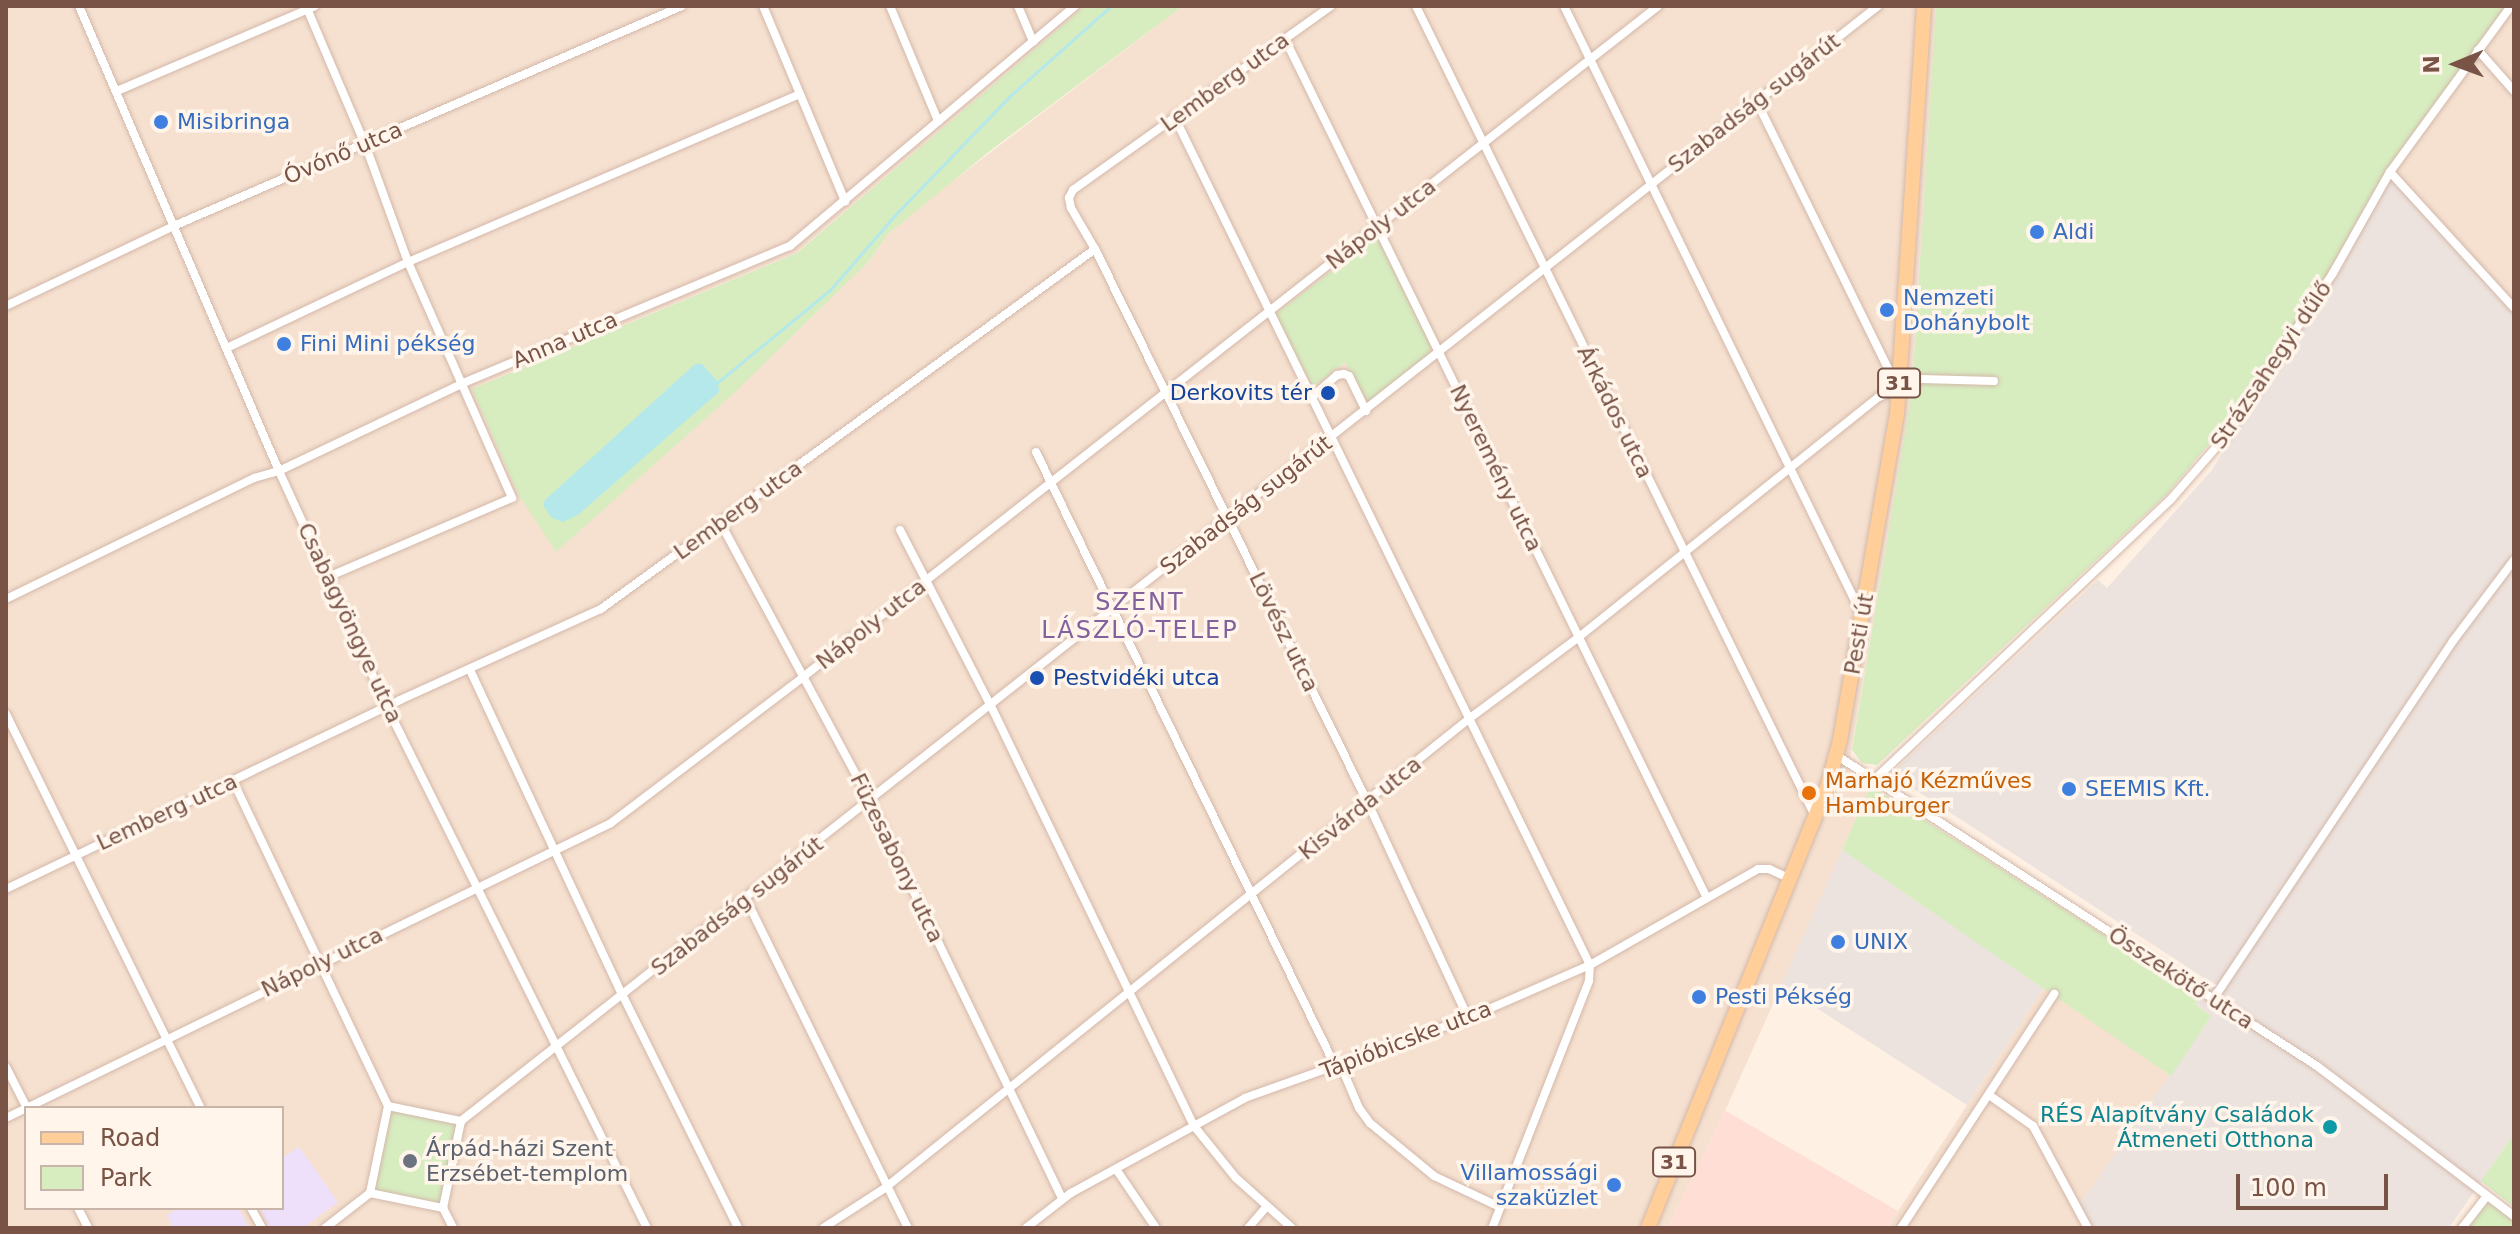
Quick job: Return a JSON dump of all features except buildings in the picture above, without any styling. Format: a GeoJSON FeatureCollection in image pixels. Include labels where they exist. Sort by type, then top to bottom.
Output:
{"type":"FeatureCollection","features":[{"type":"Feature","properties":{"kind":"main road","name":"Pesti út"},"geometry":{"type":"LineString","coordinates":[[1648,1228],[1815,817],[1836,755],[1862,616],[1898,388],[1924,6]]}},
{"type":"Feature","properties":{"kind":"street","name":"Csabagyöngye utca"},"geometry":{"type":"LineString","coordinates":[[79,6],[176,225],[279,471],[330,576],[387,707],[647,1228]]}},
{"type":"Feature","properties":{"kind":"street","name":"Óvónő utca"},"geometry":{"type":"LineString","coordinates":[[6,306],[176,225],[682,6]]}},
{"type":"Feature","properties":{"kind":"street"},"geometry":{"type":"LineString","coordinates":[[763,6],[845,201]]}},
{"type":"Feature","properties":{"kind":"street"},"geometry":{"type":"LineString","coordinates":[[890,6],[938,121]]}},
{"type":"Feature","properties":{"kind":"street"},"geometry":{"type":"LineString","coordinates":[[1018,6],[1033,42]]}},
{"type":"Feature","properties":{"kind":"street","name":"Anna utca"},"geometry":{"type":"LineString","coordinates":[[6,599],[254,478],[279,471],[461,384],[790,246],[1075,6]]}},
{"type":"Feature","properties":{"kind":"street","name":"Lemberg utca"},"geometry":{"type":"LineString","coordinates":[[6,889],[387,707],[601,609],[1095,249],[1071,208],[1069,198],[1073,190],[1331,6]]}},
{"type":"Feature","properties":{"kind":"street","name":"Árkádos utca"},"geometry":{"type":"LineString","coordinates":[[1416,6],[1815,817]]}},
{"type":"Feature","properties":{"kind":"street"},"geometry":{"type":"LineString","coordinates":[[1564,6],[1862,616]]}},
{"type":"Feature","properties":{"kind":"street","name":"Nápoly utca"},"geometry":{"type":"LineString","coordinates":[[31,1106],[320,962],[611,823],[928,580],[1658,6]]}},
{"type":"Feature","properties":{"kind":"street","name":"Szabadság sugárút"},"geometry":{"type":"LineString","coordinates":[[461,1121],[1878,6]]}},
{"type":"Feature","properties":{"kind":"street","name":"Strázsahegyi dűlő"},"geometry":{"type":"LineString","coordinates":[[1874,780],[2171,499],[2226,436],[2333,273],[2390,172],[2511,6]]}},
{"type":"Feature","properties":{"kind":"street"},"geometry":{"type":"LineString","coordinates":[[117,91],[310,7],[408,262],[512,498],[330,576]]}},
{"type":"Feature","properties":{"kind":"street","name":"Nyeremény utca"},"geometry":{"type":"LineString","coordinates":[[1285,39],[1707,898]]}},
{"type":"Feature","properties":{"kind":"street"},"geometry":{"type":"LineString","coordinates":[[2478,50],[2514,91]]}},
{"type":"Feature","properties":{"kind":"street"},"geometry":{"type":"LineString","coordinates":[[227,348],[408,262],[800,94]]}},
{"type":"Feature","properties":{"kind":"street"},"geometry":{"type":"LineString","coordinates":[[1756,100],[1898,388]]}},
{"type":"Feature","properties":{"kind":"street"},"geometry":{"type":"LineString","coordinates":[[1175,118],[1590,965],[1589,981],[1492,1228]]}},
{"type":"Feature","properties":{"kind":"street"},"geometry":{"type":"LineString","coordinates":[[2390,172],[2514,308]]}},
{"type":"Feature","properties":{"kind":"street","name":"Lövész utca"},"geometry":{"type":"LineString","coordinates":[[1095,249],[1367,801],[1468,1018]]}},
{"type":"Feature","properties":{"kind":"street"},"geometry":{"type":"LineString","coordinates":[[1313,396],[1337,375],[1344,374],[1349,376],[1366,411]]}},
{"type":"Feature","properties":{"kind":"street","name":"Kisvárda utca"},"geometry":{"type":"LineString","coordinates":[[823,1228],[885,1188],[1253,896],[1470,718],[1579,637],[1879,397],[1921,379],[1994,381]]}},
{"type":"Feature","properties":{"kind":"street"},"geometry":{"type":"LineString","coordinates":[[1036,452],[1359,1108],[1370,1123],[1434,1176],[1500,1207]]}},
{"type":"Feature","properties":{"kind":"street","name":"Füzesabony utca"},"geometry":{"type":"LineString","coordinates":[[721,524],[870,801],[1062,1199]]}},
{"type":"Feature","properties":{"kind":"street"},"geometry":{"type":"LineString","coordinates":[[900,530],[991,706],[1194,1126],[1217,1158],[1292,1228]]}},
{"type":"Feature","properties":{"kind":"street"},"geometry":{"type":"LineString","coordinates":[[2214,998],[2453,641],[2514,560]]}},
{"type":"Feature","properties":{"kind":"street"},"geometry":{"type":"LineString","coordinates":[[470,670],[623,996],[738,1228]]}},
{"type":"Feature","properties":{"kind":"street"},"geometry":{"type":"LineString","coordinates":[[6,714],[200,1106]]}},
{"type":"Feature","properties":{"kind":"street","name":"Összekötő utca"},"geometry":{"type":"LineString","coordinates":[[1836,755],[2214,998],[2351,1090],[2514,1216]]}},
{"type":"Feature","properties":{"kind":"street"},"geometry":{"type":"LineString","coordinates":[[233,781],[388,1106],[370,1193],[325,1228]]}},
{"type":"Feature","properties":{"kind":"street","name":"Tápióbicske utca"},"geometry":{"type":"LineString","coordinates":[[1026,1228],[1062,1199],[1262,1090],[1338,1067],[1468,1018],[1590,965],[1758,869],[1769,869],[1790,879]]}},
{"type":"Feature","properties":{"kind":"street"},"geometry":{"type":"LineString","coordinates":[[746,899],[885,1188],[908,1228]]}},
{"type":"Feature","properties":{"kind":"street"},"geometry":{"type":"LineString","coordinates":[[1901,1228],[2054,994]]}},
{"type":"Feature","properties":{"kind":"street"},"geometry":{"type":"LineString","coordinates":[[6,1067],[26,1106]]}},
{"type":"Feature","properties":{"kind":"street"},"geometry":{"type":"LineString","coordinates":[[1989,1095],[2033,1126],[2088,1228]]}},
{"type":"Feature","properties":{"kind":"street"},"geometry":{"type":"LineString","coordinates":[[388,1106],[461,1121],[443,1208],[453,1228]]}},
{"type":"Feature","properties":{"kind":"street"},"geometry":{"type":"LineString","coordinates":[[1116,1169],[1156,1228]]}},
{"type":"Feature","properties":{"kind":"street"},"geometry":{"type":"LineString","coordinates":[[370,1193],[443,1208]]}},
{"type":"Feature","properties":{"kind":"street"},"geometry":{"type":"LineString","coordinates":[[2462,1228],[2486,1197]]}},
{"type":"Feature","properties":{"kind":"street"},"geometry":{"type":"LineString","coordinates":[[1248,1228],[1267,1206]]}},
{"type":"Feature","properties":{"kind":"street"},"geometry":{"type":"LineString","coordinates":[[79,1210],[88,1228]]}},
{"type":"Feature","properties":{"kind":"street"},"geometry":{"type":"LineString","coordinates":[[252,1210],[262,1228]]}},
{"type":"Feature","properties":{"kind":"shaded area"},"geometry":{"type":"Polygon","coordinates":[[[6,6],[1085,6],[796,253],[473,388],[869,261],[888,234],[920,206],[1183,6],[1936,6],[1912,391],[1848,771],[1871,786],[1725,1111],[1668,1228],[6,1228],[6,6]]]}},
{"type":"Feature","properties":{"kind":"shaded area"},"geometry":{"type":"Polygon","coordinates":[[[2514,6],[2514,312],[2390,172],[2514,6]]]}},
{"type":"Feature","properties":{"kind":"shaded area"},"geometry":{"type":"Polygon","coordinates":[[[2390,172],[2514,312],[2514,1134],[2449,1228],[2088,1228],[2077,1208],[2211,1016],[2195,1004],[2210,982],[1891,774],[2098,580],[2107,588],[2212,470],[2333,273],[2390,172]]]}},
{"type":"Feature","properties":{"kind":"shaded area"},"geometry":{"type":"Polygon","coordinates":[[[1842,850],[2044,987],[1967,1105],[1781,985],[1842,850]]]}},
{"type":"Feature","properties":{"kind":"shaded area"},"geometry":{"type":"Polygon","coordinates":[[[2044,987],[2171,1076],[2077,1208],[2088,1228],[1887,1228],[2044,987]]]}},
{"type":"Feature","properties":{"kind":"shaded area"},"geometry":{"type":"Polygon","coordinates":[[[1725,1111],[1898,1211],[1887,1228],[1668,1228],[1725,1111]]]}},
{"type":"Feature","properties":{"kind":"shaded area"},"geometry":{"type":"Polygon","coordinates":[[[299,1147],[338,1202],[303,1228],[269,1228],[261,1210],[284,1210],[284,1157],[299,1147]]]}},
{"type":"Feature","properties":{"kind":"shaded area"},"geometry":{"type":"Polygon","coordinates":[[[175,1210],[240,1210],[249,1228],[173,1228],[167,1215],[175,1210]]]}},
{"type":"Feature","properties":{"kind":"green space"},"geometry":{"type":"Polygon","coordinates":[[[1085,6],[1183,6],[991,150],[888,234],[869,261],[732,395],[556,552],[518,494],[472,389],[797,253],[1085,6]]]}},
{"type":"Feature","properties":{"kind":"green space"},"geometry":{"type":"Polygon","coordinates":[[[1936,6],[2511,6],[2390,172],[2333,273],[2231,418],[2167,494],[1877,765],[1862,763],[1852,750],[1912,391],[1936,6]]]}},
{"type":"Feature","properties":{"kind":"green space"},"geometry":{"type":"Polygon","coordinates":[[[1378,236],[1431,345],[1428,355],[1367,403],[1345,362],[1313,387],[1274,315],[1378,236]]]}},
{"type":"Feature","properties":{"kind":"green space"},"geometry":{"type":"Polygon","coordinates":[[[1871,786],[2200,996],[2195,1004],[2211,1016],[2171,1076],[1842,850],[1871,786]]]}},
{"type":"Feature","properties":{"kind":"green space"},"geometry":{"type":"Polygon","coordinates":[[[388,1106],[461,1121],[443,1208],[370,1193],[388,1106]]]}},
{"type":"Feature","properties":{"kind":"green space"},"geometry":{"type":"Polygon","coordinates":[[[2514,1134],[2514,1207],[2481,1181],[2514,1134]]]}},
{"type":"Feature","properties":{"kind":"green space"},"geometry":{"type":"Polygon","coordinates":[[[2486,1197],[2514,1217],[2514,1228],[2462,1228],[2486,1197]]]}},
{"type":"Feature","properties":{"kind":"water"},"geometry":{"type":"Polygon","coordinates":[[[695,364],[702,364],[718,382],[719,392],[578,515],[563,522],[552,518],[543,505],[545,500],[695,364]]]}},
{"type":"Feature","properties":{"kind":"waterway"},"geometry":{"type":"LineString","coordinates":[[718,382],[830,290],[895,215],[1011,95],[1111,6]]}},
{"type":"Feature","properties":{"kind":"place","name":"Misibringa"},"geometry":{"type":"Point","coordinates":[161,122]}},
{"type":"Feature","properties":{"kind":"place","name":"Aldi"},"geometry":{"type":"Point","coordinates":[2037,232]}},
{"type":"Feature","properties":{"kind":"place","name":"Nemzeti Dohánybolt"},"geometry":{"type":"Point","coordinates":[1887,310]}},
{"type":"Feature","properties":{"kind":"place","name":"Fini Mini pékség"},"geometry":{"type":"Point","coordinates":[284,344]}},
{"type":"Feature","properties":{"kind":"place","name":"Derkovits tér"},"geometry":{"type":"Point","coordinates":[1328,393]}},
{"type":"Feature","properties":{"kind":"place","name":"Pestvidéki utca"},"geometry":{"type":"Point","coordinates":[1037,678]}},
{"type":"Feature","properties":{"kind":"place","name":"SEEMIS Kft."},"geometry":{"type":"Point","coordinates":[2069,789]}},
{"type":"Feature","properties":{"kind":"place","name":"Marhajó Kézműves Hamburger"},"geometry":{"type":"Point","coordinates":[1809,793]}},
{"type":"Feature","properties":{"kind":"place","name":"UNIX"},"geometry":{"type":"Point","coordinates":[1838,942]}},
{"type":"Feature","properties":{"kind":"place","name":"Pesti Pékség"},"geometry":{"type":"Point","coordinates":[1699,997]}},
{"type":"Feature","properties":{"kind":"place","name":"RÉS Alapítvány Családok Átmeneti Otthona"},"geometry":{"type":"Point","coordinates":[2330,1127]}},
{"type":"Feature","properties":{"kind":"place","name":"Árpád-házi Szent Erzsébet-templom"},"geometry":{"type":"Point","coordinates":[410,1161]}},
{"type":"Feature","properties":{"kind":"place","name":"Villamossági szaküzlet"},"geometry":{"type":"Point","coordinates":[1614,1185]}},
{"type":"Feature","properties":{"kind":"district","name":"SZENT LÁSZLÓ-TELEP"},"geometry":{"type":"Point","coordinates":[1140,617]}}]}
